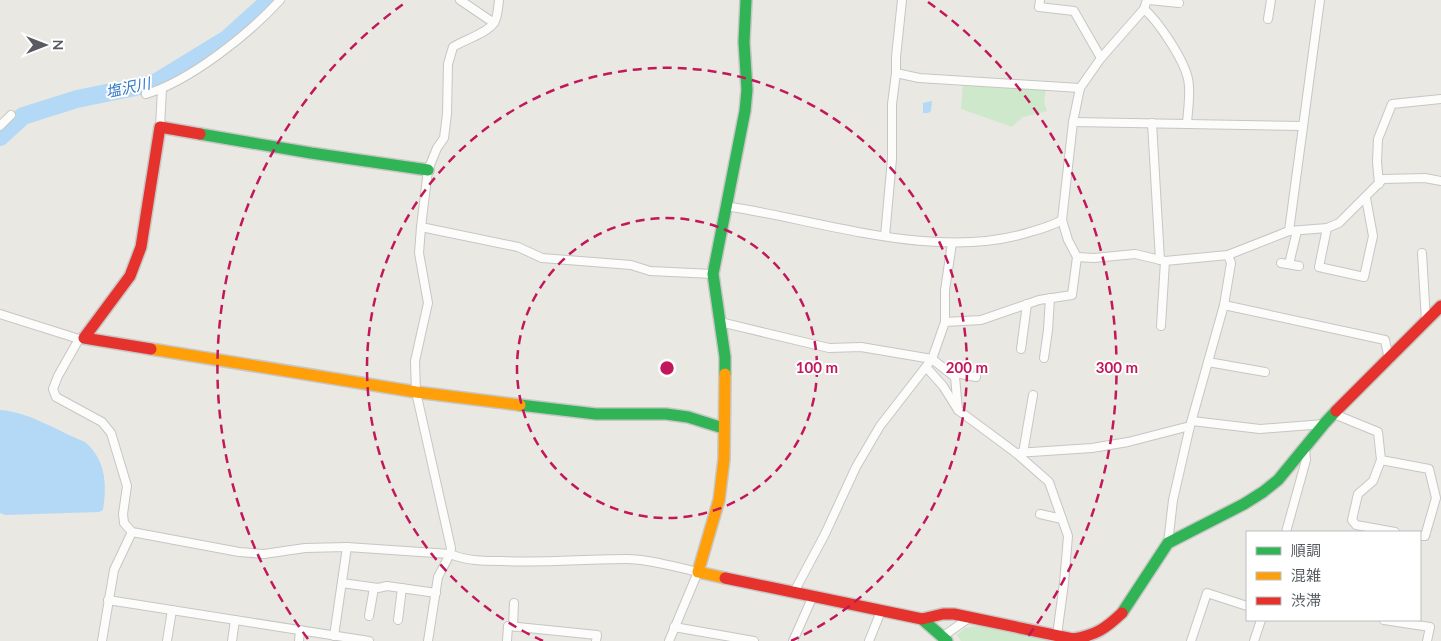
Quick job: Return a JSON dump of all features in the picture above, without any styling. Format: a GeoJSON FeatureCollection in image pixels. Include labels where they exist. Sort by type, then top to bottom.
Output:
{"type":"FeatureCollection","features":[{"type":"Feature","properties":{"kind":"street"},"geometry":{"type":"LineString","coordinates":[[146,94],[162,89],[191,73],[269,13],[280,0]]}},
{"type":"Feature","properties":{"kind":"street"},"geometry":{"type":"LineString","coordinates":[[460,0],[494,23]]}},
{"type":"Feature","properties":{"kind":"street"},"geometry":{"type":"LineString","coordinates":[[428,641],[438,577],[450,554],[451,548],[416,392],[415,361],[428,303],[419,253],[421,227],[428,170],[437,148],[444,138],[447,114],[448,64],[453,47],[466,39],[482,33],[494,23],[498,13],[499,0]]}},
{"type":"Feature","properties":{"kind":"street"},"geometry":{"type":"LineString","coordinates":[[669,641],[698,572],[719,500],[724,459],[725,357],[713,274],[725,206],[741,135],[747,90],[744,42],[746,0]]}},
{"type":"Feature","properties":{"kind":"street"},"geometry":{"type":"LineString","coordinates":[[885,236],[892,159],[892,104],[902,0]]}},
{"type":"Feature","properties":{"kind":"street"},"geometry":{"type":"LineString","coordinates":[[1040,0],[1039,7],[1074,11],[1101,58]]}},
{"type":"Feature","properties":{"kind":"street"},"geometry":{"type":"LineString","coordinates":[[945,322],[981,320],[1027,304],[1072,295],[1077,257],[1068,240],[1062,220],[1073,122],[1080,88],[1101,58],[1144,9],[1148,0],[1179,3]]}},
{"type":"Feature","properties":{"kind":"street"},"geometry":{"type":"LineString","coordinates":[[1268,19],[1271,0]]}},
{"type":"Feature","properties":{"kind":"street"},"geometry":{"type":"LineString","coordinates":[[1289,264],[1303,126],[1320,0]]}},
{"type":"Feature","properties":{"kind":"street"},"geometry":{"type":"LineString","coordinates":[[1144,9],[1149,13],[1172,46],[1188,76],[1187,122]]}},
{"type":"Feature","properties":{"kind":"street"},"geometry":{"type":"LineString","coordinates":[[896,73],[919,78],[1080,88]]}},
{"type":"Feature","properties":{"kind":"street"},"geometry":{"type":"LineString","coordinates":[[162,89],[160,127],[141,247],[130,276],[84,338],[416,392],[596,414],[666,414],[688,417],[723,428]]}},
{"type":"Feature","properties":{"kind":"street"},"geometry":{"type":"LineString","coordinates":[[1379,184],[1377,162],[1378,139],[1392,104],[1441,99]]}},
{"type":"Feature","properties":{"kind":"street"},"geometry":{"type":"LineString","coordinates":[[0,126],[11,115]]}},
{"type":"Feature","properties":{"kind":"street"},"geometry":{"type":"LineString","coordinates":[[1073,122],[1187,122],[1303,126]]}},
{"type":"Feature","properties":{"kind":"street"},"geometry":{"type":"LineString","coordinates":[[1152,123],[1163,261],[1161,326]]}},
{"type":"Feature","properties":{"kind":"street"},"geometry":{"type":"LineString","coordinates":[[160,127],[311,153],[428,170]]}},
{"type":"Feature","properties":{"kind":"street"},"geometry":{"type":"LineString","coordinates":[[1077,257],[1094,258],[1135,254],[1163,261],[1228,255],[1293,231],[1327,228],[1339,223],[1383,179],[1425,178],[1441,181]]}},
{"type":"Feature","properties":{"kind":"street"},"geometry":{"type":"LineString","coordinates":[[1327,228],[1318,267],[1364,277],[1373,236],[1366,198]]}},
{"type":"Feature","properties":{"kind":"street"},"geometry":{"type":"LineString","coordinates":[[725,206],[885,236],[952,243],[994,240],[1021,235],[1062,220]]}},
{"type":"Feature","properties":{"kind":"street"},"geometry":{"type":"LineString","coordinates":[[421,227],[518,247],[542,258],[559,261],[631,265],[650,271],[713,274]]}},
{"type":"Feature","properties":{"kind":"street"},"geometry":{"type":"LineString","coordinates":[[794,592],[825,534],[856,467],[880,426],[932,359],[945,322],[945,290],[952,243]]}},
{"type":"Feature","properties":{"kind":"street"},"geometry":{"type":"LineString","coordinates":[[1422,252],[1426,321]]}},
{"type":"Feature","properties":{"kind":"street"},"geometry":{"type":"LineString","coordinates":[[0,314],[79,338],[53,389],[56,397],[102,422],[111,432],[127,486],[123,514],[124,523],[132,532],[239,552],[264,554],[305,548],[347,547],[450,554],[461,559],[475,561],[528,562],[628,559],[662,563],[922,619],[943,614],[954,614],[1073,639],[1092,639],[1124,612],[1168,543],[1173,500],[1191,424],[1224,305],[1231,263],[1228,255]]}},
{"type":"Feature","properties":{"kind":"street"},"geometry":{"type":"LineString","coordinates":[[1422,262],[1431,261]]}},
{"type":"Feature","properties":{"kind":"street"},"geometry":{"type":"LineString","coordinates":[[1281,263],[1299,266]]}},
{"type":"Feature","properties":{"kind":"street"},"geometry":{"type":"LineString","coordinates":[[1044,358],[1050,298]]}},
{"type":"Feature","properties":{"kind":"street"},"geometry":{"type":"LineString","coordinates":[[1021,349],[1027,304]]}},
{"type":"Feature","properties":{"kind":"street"},"geometry":{"type":"LineString","coordinates":[[1224,305],[1385,340],[1389,360]]}},
{"type":"Feature","properties":{"kind":"street"},"geometry":{"type":"LineString","coordinates":[[1168,543],[1244,504],[1278,480],[1324,424],[1441,306]]}},
{"type":"Feature","properties":{"kind":"street"},"geometry":{"type":"LineString","coordinates":[[1162,316],[1172,316]]}},
{"type":"Feature","properties":{"kind":"street"},"geometry":{"type":"LineString","coordinates":[[720,322],[829,348],[861,347],[932,359],[955,377],[958,410]]}},
{"type":"Feature","properties":{"kind":"street"},"geometry":{"type":"LineString","coordinates":[[1208,362],[1265,372]]}},
{"type":"Feature","properties":{"kind":"street"},"geometry":{"type":"LineString","coordinates":[[926,367],[943,386],[958,410],[1019,453],[1049,482],[1068,536],[1057,635]]}},
{"type":"Feature","properties":{"kind":"street"},"geometry":{"type":"LineString","coordinates":[[951,372],[976,377]]}},
{"type":"Feature","properties":{"kind":"street"},"geometry":{"type":"LineString","coordinates":[[1019,453],[1033,395]]}},
{"type":"Feature","properties":{"kind":"street"},"geometry":{"type":"LineString","coordinates":[[1334,414],[1378,432],[1381,460],[1373,481],[1358,494],[1352,520],[1356,525],[1389,531]]}},
{"type":"Feature","properties":{"kind":"street"},"geometry":{"type":"LineString","coordinates":[[1019,453],[1092,448],[1128,442],[1191,424],[1260,429],[1324,424]]}},
{"type":"Feature","properties":{"kind":"street"},"geometry":{"type":"LineString","coordinates":[[1286,531],[1306,460],[1305,449]]}},
{"type":"Feature","properties":{"kind":"street"},"geometry":{"type":"LineString","coordinates":[[1381,460],[1429,468],[1438,498],[1425,536],[1421,536]]}},
{"type":"Feature","properties":{"kind":"street"},"geometry":{"type":"LineString","coordinates":[[1040,514],[1062,519]]}},
{"type":"Feature","properties":{"kind":"street"},"geometry":{"type":"LineString","coordinates":[[102,641],[114,570],[132,532]]}},
{"type":"Feature","properties":{"kind":"street"},"geometry":{"type":"LineString","coordinates":[[334,636],[347,547]]}},
{"type":"Feature","properties":{"kind":"street"},"geometry":{"type":"LineString","coordinates":[[342,583],[374,588],[387,586],[436,593]]}},
{"type":"Feature","properties":{"kind":"street"},"geometry":{"type":"LineString","coordinates":[[369,616],[374,588]]}},
{"type":"Feature","properties":{"kind":"street"},"geometry":{"type":"LineString","coordinates":[[398,620],[402,588]]}},
{"type":"Feature","properties":{"kind":"street"},"geometry":{"type":"LineString","coordinates":[[1191,641],[1207,593],[1246,606]]}},
{"type":"Feature","properties":{"kind":"street"},"geometry":{"type":"LineString","coordinates":[[794,641],[813,596]]}},
{"type":"Feature","properties":{"kind":"street"},"geometry":{"type":"LineString","coordinates":[[108,600],[365,641]]}},
{"type":"Feature","properties":{"kind":"street"},"geometry":{"type":"LineString","coordinates":[[513,626],[514,603]]}},
{"type":"Feature","properties":{"kind":"street"},"geometry":{"type":"LineString","coordinates":[[167,641],[172,610]]}},
{"type":"Feature","properties":{"kind":"street"},"geometry":{"type":"LineString","coordinates":[[869,641],[882,611]]}},
{"type":"Feature","properties":{"kind":"street"},"geometry":{"type":"LineString","coordinates":[[922,619],[945,639],[970,618]]}},
{"type":"Feature","properties":{"kind":"street"},"geometry":{"type":"LineString","coordinates":[[232,641],[235,620]]}},
{"type":"Feature","properties":{"kind":"street"},"geometry":{"type":"LineString","coordinates":[[1254,641],[1261,621]]}},
{"type":"Feature","properties":{"kind":"street"},"geometry":{"type":"LineString","coordinates":[[1391,621],[1430,627],[1428,641]]}},
{"type":"Feature","properties":{"kind":"street"},"geometry":{"type":"LineString","coordinates":[[507,641],[508,626],[597,635],[596,641]]}},
{"type":"Feature","properties":{"kind":"street"},"geometry":{"type":"LineString","coordinates":[[674,627],[754,641]]}},
{"type":"Feature","properties":{"kind":"street"},"geometry":{"type":"LineString","coordinates":[[299,641],[300,630]]}},
{"type":"Feature","properties":{"kind":"green space"},"geometry":{"type":"Polygon","coordinates":[[[963,83],[1046,88],[1044,102],[1047,111],[1023,117],[1012,127],[961,109],[963,83]]]}},
{"type":"Feature","properties":{"kind":"green space"},"geometry":{"type":"Polygon","coordinates":[[[977,626],[1054,641],[961,641],[957,635],[965,628],[977,626]]]}},
{"type":"Feature","properties":{"kind":"water"},"geometry":{"type":"Polygon","coordinates":[[[932,101],[931,111],[923,113],[923,103],[932,101]]]}},
{"type":"Feature","properties":{"kind":"water"},"geometry":{"type":"Polygon","coordinates":[[[0,410],[11,411],[33,418],[85,442],[92,449],[101,465],[105,482],[103,510],[99,512],[5,515],[0,513],[0,410]]]}},
{"type":"Feature","properties":{"kind":"waterway","name":"塩沢川"},"geometry":{"type":"LineString","coordinates":[[0,137],[23,116],[77,99],[155,83],[227,39],[270,0]]}},
{"type":"Feature","properties":{"kind":"traffic: fast"},"geometry":{"type":"LineString","coordinates":[[725,374],[725,357],[713,274],[745,111],[747,90],[744,42],[746,0]]}},
{"type":"Feature","properties":{"kind":"traffic: fast"},"geometry":{"type":"LineString","coordinates":[[200,134],[428,170]]}},
{"type":"Feature","properties":{"kind":"traffic: fast"},"geometry":{"type":"LineString","coordinates":[[520,405],[596,414],[666,414],[688,417],[723,428]]}},
{"type":"Feature","properties":{"kind":"traffic: fast"},"geometry":{"type":"LineString","coordinates":[[1122,613],[1168,543],[1244,504],[1263,492],[1278,480],[1336,411]]}},
{"type":"Feature","properties":{"kind":"traffic: fast"},"geometry":{"type":"LineString","coordinates":[[922,619],[947,641]]}},
{"type":"Feature","properties":{"kind":"traffic: slow"},"geometry":{"type":"LineString","coordinates":[[151,349],[416,392],[520,405]]}},
{"type":"Feature","properties":{"kind":"traffic: slow"},"geometry":{"type":"LineString","coordinates":[[725,374],[724,459],[719,500],[698,572],[725,578]]}},
{"type":"Feature","properties":{"kind":"traffic: jam"},"geometry":{"type":"LineString","coordinates":[[151,349],[84,338],[130,276],[141,247],[160,127],[200,134]]}},
{"type":"Feature","properties":{"kind":"traffic: jam"},"geometry":{"type":"LineString","coordinates":[[1336,411],[1441,306]]}},
{"type":"Feature","properties":{"kind":"traffic: jam"},"geometry":{"type":"LineString","coordinates":[[725,578],[922,619],[943,614],[954,614],[1073,639],[1088,636],[1100,630],[1122,613]]}}]}
